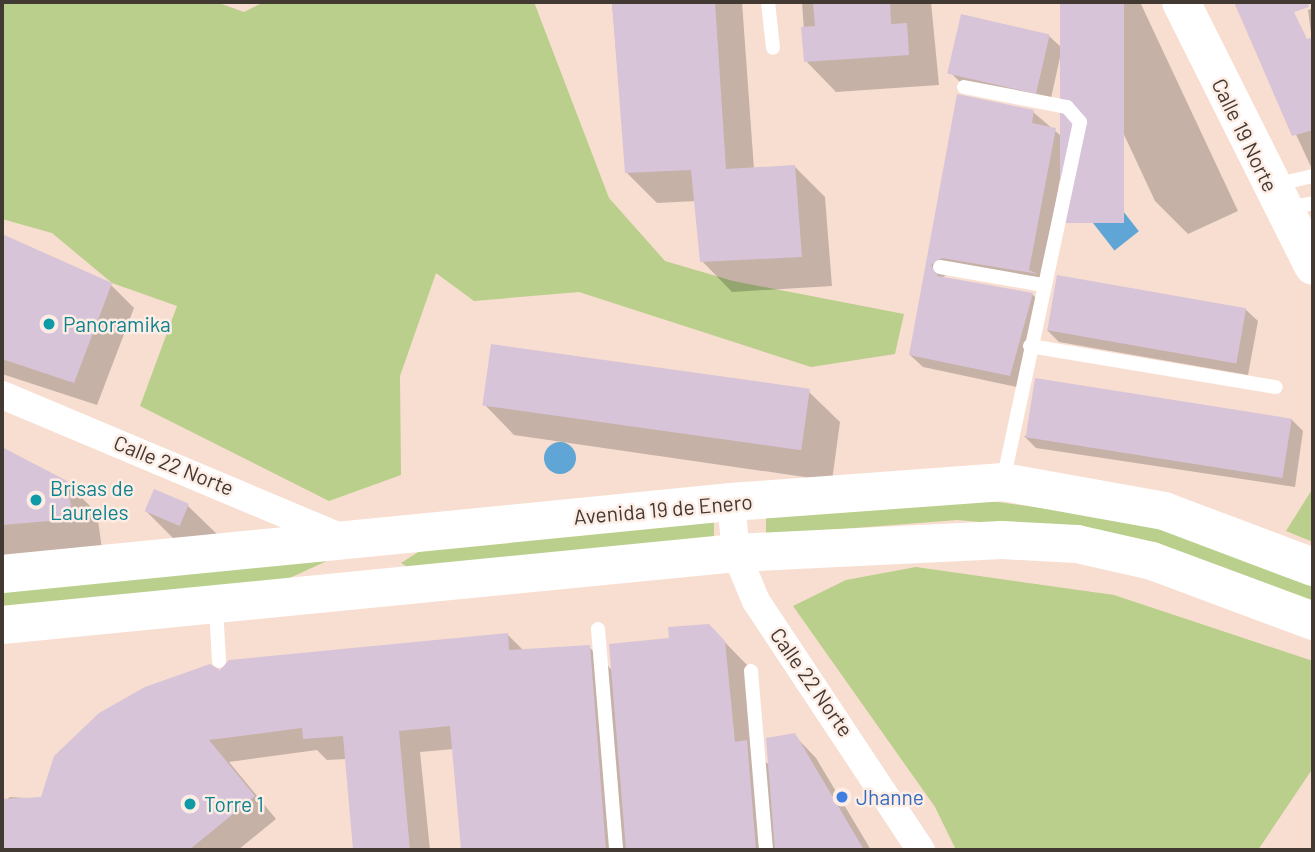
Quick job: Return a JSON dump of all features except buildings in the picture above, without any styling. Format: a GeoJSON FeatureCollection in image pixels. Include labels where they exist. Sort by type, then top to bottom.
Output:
{"type":"FeatureCollection","features":[{"type":"Feature","properties":{"kind":"main road","name":"Calle 19 Norte"},"geometry":{"type":"LineString","coordinates":[[1181,2],[1288,200],[1313,266]]}},
{"type":"Feature","properties":{"kind":"main road","name":"Avenida 19 de Enero"},"geometry":{"type":"LineString","coordinates":[[2,573],[731,502],[1003,482],[1164,511],[1313,567]]}},
{"type":"Feature","properties":{"kind":"main road"},"geometry":{"type":"LineString","coordinates":[[344,539],[349,593]]}},
{"type":"Feature","properties":{"kind":"main road"},"geometry":{"type":"LineString","coordinates":[[2,625],[736,553],[1002,540],[1077,544],[1219,582],[1313,621]]}},
{"type":"Feature","properties":{"kind":"street","name":"Calle 22 Norte"},"geometry":{"type":"LineString","coordinates":[[2,396],[344,539]]}},
{"type":"Feature","properties":{"kind":"street","name":"Calle 22 Norte"},"geometry":{"type":"LineString","coordinates":[[731,502],[736,553],[756,601],[917,847]]}},
{"type":"Feature","properties":{"kind":"lane"},"geometry":{"type":"LineString","coordinates":[[768,2],[773,48]]}},
{"type":"Feature","properties":{"kind":"lane"},"geometry":{"type":"LineString","coordinates":[[964,87],[1077,112],[1003,482]]}},
{"type":"Feature","properties":{"kind":"lane"},"geometry":{"type":"LineString","coordinates":[[1288,200],[1313,176]]}},
{"type":"Feature","properties":{"kind":"lane"},"geometry":{"type":"LineString","coordinates":[[940,267],[1043,285]]}},
{"type":"Feature","properties":{"kind":"lane"},"geometry":{"type":"LineString","coordinates":[[1030,346],[1276,387]]}},
{"type":"Feature","properties":{"kind":"lane"},"geometry":{"type":"LineString","coordinates":[[216,606],[219,661]]}},
{"type":"Feature","properties":{"kind":"lane"},"geometry":{"type":"LineString","coordinates":[[598,629],[616,850]]}},
{"type":"Feature","properties":{"kind":"lane"},"geometry":{"type":"LineString","coordinates":[[751,671],[766,850]]}},
{"type":"Feature","properties":{"kind":"green space"},"geometry":{"type":"Polygon","coordinates":[[[2,2],[216,2],[244,12],[264,2],[534,2],[609,198],[665,261],[733,281],[904,314],[895,354],[811,367],[579,292],[474,301],[436,273],[400,376],[401,475],[329,501],[140,406],[177,306],[112,283],[52,233],[2,219],[2,2]]]}},
{"type":"Feature","properties":{"kind":"green space"},"geometry":{"type":"Polygon","coordinates":[[[1313,488],[1313,542],[1286,531],[1313,488]]]}},
{"type":"Feature","properties":{"kind":"green space"},"geometry":{"type":"Polygon","coordinates":[[[960,497],[1142,521],[1313,584],[1313,606],[1050,528],[957,520],[766,535],[766,515],[960,497]]]}},
{"type":"Feature","properties":{"kind":"green space"},"geometry":{"type":"Polygon","coordinates":[[[714,519],[714,537],[409,568],[401,563],[420,551],[714,519]]]}},
{"type":"Feature","properties":{"kind":"green space"},"geometry":{"type":"Polygon","coordinates":[[[327,561],[274,585],[2,610],[2,588],[327,561]]]}},
{"type":"Feature","properties":{"kind":"green space"},"geometry":{"type":"Polygon","coordinates":[[[916,567],[1114,595],[1313,661],[1313,768],[1258,850],[956,850],[935,807],[793,606],[846,580],[916,567]]]}},
{"type":"Feature","properties":{"kind":"water"},"geometry":{"type":"Polygon","coordinates":[[[1105,188],[1139,231],[1114,250],[1081,207],[1105,188]]]}},
{"type":"Feature","properties":{"kind":"water"},"geometry":{"type":"Polygon","coordinates":[[[560,442],[571,447],[576,458],[571,469],[560,474],[549,469],[544,458],[549,447],[560,442]]]}},
{"type":"Feature","properties":{"kind":"place","name":"Panoramika"},"geometry":{"type":"Point","coordinates":[49,324]}},
{"type":"Feature","properties":{"kind":"place","name":"Brisas de Laureles"},"geometry":{"type":"Point","coordinates":[36,500]}},
{"type":"Feature","properties":{"kind":"place","name":"Jhanne"},"geometry":{"type":"Point","coordinates":[842,797]}},
{"type":"Feature","properties":{"kind":"place","name":"Torre 1"},"geometry":{"type":"Point","coordinates":[190,804]}}]}
